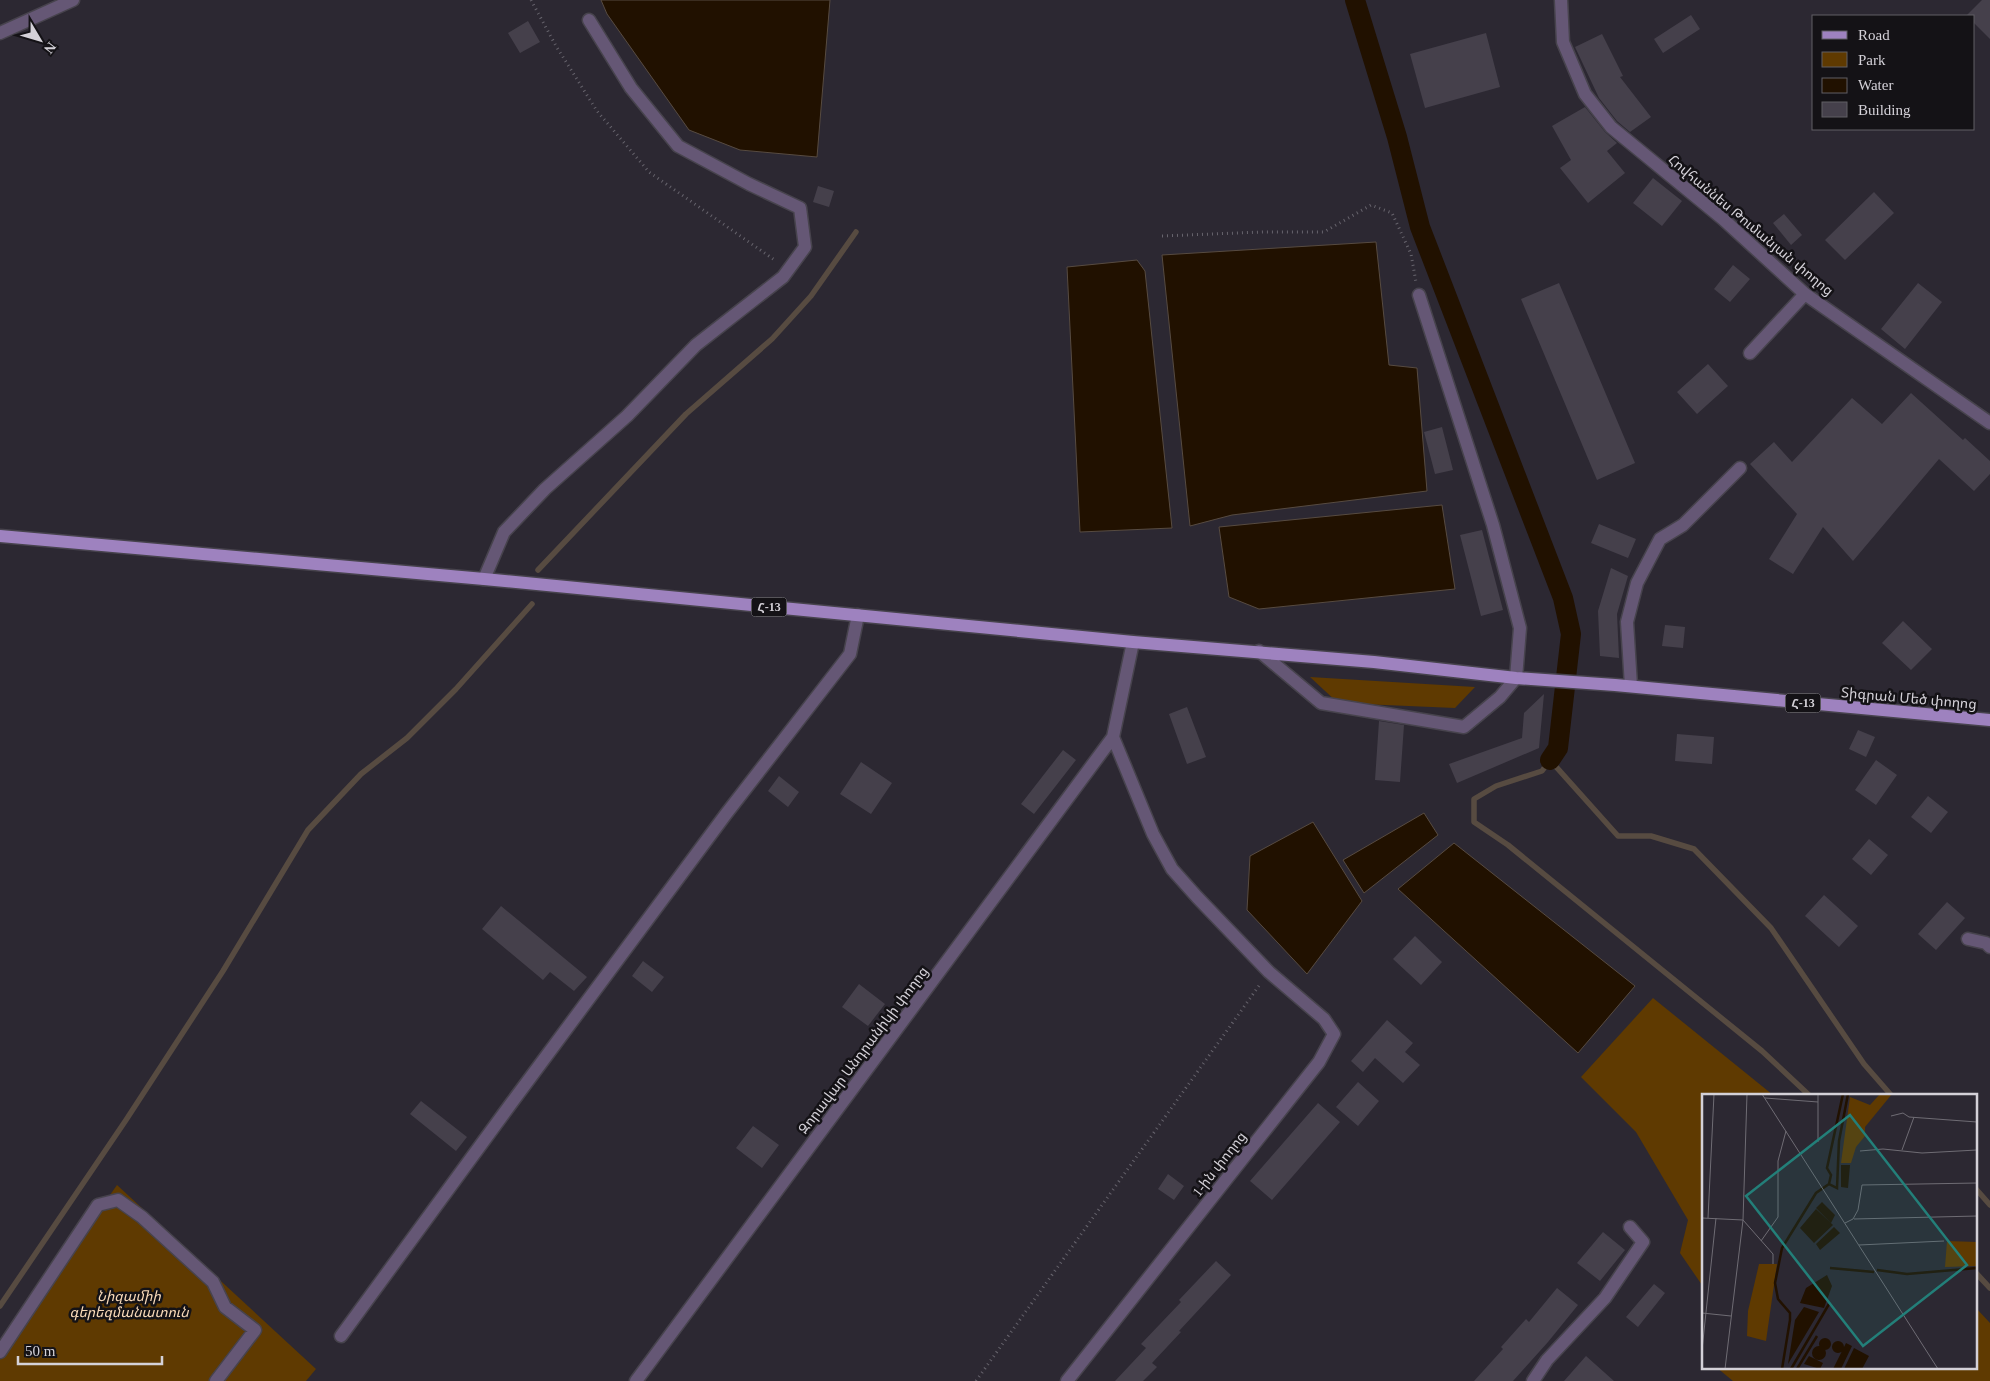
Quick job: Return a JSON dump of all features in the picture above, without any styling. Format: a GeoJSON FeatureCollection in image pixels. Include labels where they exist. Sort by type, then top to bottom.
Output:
{"type":"FeatureCollection","features":[{"type":"Feature","properties":{"kind":"main road","name":"Հ-13"},"geometry":{"type":"LineString","coordinates":[[0,536],[484,579],[1133,642],[1259,651],[1516,678]]}},
{"type":"Feature","properties":{"kind":"main road","name":"Տիգրան Մեծ փողոց"},"geometry":{"type":"LineString","coordinates":[[1516,678],[1630,686],[1990,720]]}},
{"type":"Feature","properties":{"kind":"street"},"geometry":{"type":"LineString","coordinates":[[0,33],[73,0]]}},
{"type":"Feature","properties":{"kind":"street","name":"Հովհաննես Թումանյան փողոց"},"geometry":{"type":"LineString","coordinates":[[1561,0],[1563,42],[1569,58],[1586,94],[1611,127],[1716,214],[1805,294],[1990,423]]}},
{"type":"Feature","properties":{"kind":"street"},"geometry":{"type":"LineString","coordinates":[[484,579],[504,532],[545,489],[627,416],[696,345],[783,277],[805,247],[800,208],[749,184],[678,146],[631,88],[589,20]]}},
{"type":"Feature","properties":{"kind":"street"},"geometry":{"type":"LineString","coordinates":[[1750,353],[1805,294]]}},
{"type":"Feature","properties":{"kind":"street"},"geometry":{"type":"LineString","coordinates":[[1259,651],[1322,703],[1464,727],[1500,697],[1516,678],[1520,628],[1493,525],[1419,295]]}},
{"type":"Feature","properties":{"kind":"street"},"geometry":{"type":"LineString","coordinates":[[1630,686],[1627,622],[1637,583],[1660,540],[1683,525],[1740,468]]}},
{"type":"Feature","properties":{"kind":"street"},"geometry":{"type":"LineString","coordinates":[[341,1336],[714,829],[850,654],[858,615]]}},
{"type":"Feature","properties":{"kind":"street"},"geometry":{"type":"LineString","coordinates":[[1133,642],[1113,737],[1153,834],[1172,869],[1269,972]]}},
{"type":"Feature","properties":{"kind":"street","name":"Զորավար Անդրանիկի փողոց"},"geometry":{"type":"LineString","coordinates":[[636,1381],[1113,737]]}},
{"type":"Feature","properties":{"kind":"street"},"geometry":{"type":"LineString","coordinates":[[1968,939],[1986,943],[1990,947]]}},
{"type":"Feature","properties":{"kind":"street","name":"1-ին փողոց"},"geometry":{"type":"LineString","coordinates":[[1067,1381],[1319,1062],[1334,1034],[1324,1019],[1269,972]]}},
{"type":"Feature","properties":{"kind":"street"},"geometry":{"type":"LineString","coordinates":[[0,1352],[98,1205],[118,1200],[142,1217],[213,1282],[225,1306],[255,1330],[216,1381]]}},
{"type":"Feature","properties":{"kind":"street"},"geometry":{"type":"LineString","coordinates":[[1533,1381],[1547,1360],[1605,1298],[1642,1242],[1630,1227]]}},
{"type":"Feature","properties":{"kind":"path"},"geometry":{"type":"LineString","coordinates":[[531,0],[556,46],[597,111],[649,172],[788,270]]}},
{"type":"Feature","properties":{"kind":"path"},"geometry":{"type":"LineString","coordinates":[[1162,236],[1262,232],[1324,232],[1371,205],[1392,213],[1411,254],[1419,295]]}},
{"type":"Feature","properties":{"kind":"path"},"geometry":{"type":"LineString","coordinates":[[976,1381],[1269,972]]}},
{"type":"Feature","properties":{"kind":"green space"},"geometry":{"type":"Polygon","coordinates":[[[1310,677],[1475,687],[1455,708],[1338,703],[1310,677]]]}},
{"type":"Feature","properties":{"kind":"green space"},"geometry":{"type":"Polygon","coordinates":[[[1653,998],[1772,1094],[1702,1094],[1702,1285],[1680,1253],[1688,1220],[1636,1132],[1581,1077],[1653,998]]]}},
{"type":"Feature","properties":{"kind":"green space","name":"Նիզամիի գերեզմանատուն"},"geometry":{"type":"Polygon","coordinates":[[[117,1185],[316,1369],[306,1381],[0,1381],[0,1352],[117,1185]]]}},
{"type":"Feature","properties":{"kind":"green space"},"geometry":{"type":"Polygon","coordinates":[[[1978,1310],[1990,1323],[1990,1381],[1733,1381],[1717,1368],[1978,1368],[1978,1310]]]}},
{"type":"Feature","properties":{"kind":"water"},"geometry":{"type":"Polygon","coordinates":[[[601,0],[830,0],[817,157],[740,150],[689,130],[607,14],[601,0]]]}},
{"type":"Feature","properties":{"kind":"water"},"geometry":{"type":"Polygon","coordinates":[[[1376,242],[1389,365],[1417,368],[1427,491],[1232,515],[1190,526],[1162,255],[1376,242]]]}},
{"type":"Feature","properties":{"kind":"water"},"geometry":{"type":"Polygon","coordinates":[[[1137,260],[1145,271],[1172,528],[1080,532],[1067,267],[1137,260]]]}},
{"type":"Feature","properties":{"kind":"water"},"geometry":{"type":"Polygon","coordinates":[[[1442,505],[1455,589],[1259,609],[1229,597],[1219,527],[1442,505]]]}},
{"type":"Feature","properties":{"kind":"water"},"geometry":{"type":"Polygon","coordinates":[[[1424,813],[1438,835],[1364,893],[1343,860],[1424,813]]]}},
{"type":"Feature","properties":{"kind":"water"},"geometry":{"type":"Polygon","coordinates":[[[1313,822],[1362,901],[1307,974],[1247,910],[1250,856],[1313,822]]]}},
{"type":"Feature","properties":{"kind":"water"},"geometry":{"type":"Polygon","coordinates":[[[1454,843],[1635,986],[1578,1053],[1398,889],[1454,843]]]}},
{"type":"Feature","properties":{"kind":"building"},"geometry":{"type":"Polygon","coordinates":[[[1982,0],[1990,0],[1990,39],[1975,24],[1975,15],[1967,15],[1982,0]]]}},
{"type":"Feature","properties":{"kind":"building"},"geometry":{"type":"Polygon","coordinates":[[[1691,15],[1700,29],[1663,53],[1654,39],[1691,15]]]}},
{"type":"Feature","properties":{"kind":"building"},"geometry":{"type":"Polygon","coordinates":[[[528,21],[540,42],[520,53],[508,33],[528,21]]]}},
{"type":"Feature","properties":{"kind":"building"},"geometry":{"type":"Polygon","coordinates":[[[1486,33],[1500,87],[1425,108],[1410,54],[1486,33]]]}},
{"type":"Feature","properties":{"kind":"building"},"geometry":{"type":"Polygon","coordinates":[[[1602,34],[1623,76],[1620,77],[1651,117],[1630,132],[1617,121],[1599,98],[1575,47],[1602,34]]]}},
{"type":"Feature","properties":{"kind":"building"},"geometry":{"type":"Polygon","coordinates":[[[1585,107],[1605,132],[1617,143],[1607,151],[1625,173],[1588,203],[1560,168],[1571,160],[1552,126],[1585,107]]]}},
{"type":"Feature","properties":{"kind":"building"},"geometry":{"type":"Polygon","coordinates":[[[1653,178],[1682,201],[1662,226],[1633,203],[1653,178]]]}},
{"type":"Feature","properties":{"kind":"building"},"geometry":{"type":"Polygon","coordinates":[[[818,186],[834,191],[829,207],[813,202],[818,186]]]}},
{"type":"Feature","properties":{"kind":"building"},"geometry":{"type":"Polygon","coordinates":[[[1874,192],[1894,213],[1845,260],[1825,240],[1874,192]]]}},
{"type":"Feature","properties":{"kind":"building"},"geometry":{"type":"Polygon","coordinates":[[[1784,214],[1802,235],[1791,245],[1773,223],[1784,214]]]}},
{"type":"Feature","properties":{"kind":"building"},"geometry":{"type":"Polygon","coordinates":[[[1733,265],[1750,279],[1730,302],[1714,289],[1733,265]]]}},
{"type":"Feature","properties":{"kind":"building"},"geometry":{"type":"Polygon","coordinates":[[[1559,283],[1635,463],[1597,480],[1521,299],[1559,283]]]}},
{"type":"Feature","properties":{"kind":"building"},"geometry":{"type":"Polygon","coordinates":[[[1918,283],[1942,302],[1905,349],[1881,329],[1918,283]]]}},
{"type":"Feature","properties":{"kind":"building"},"geometry":{"type":"Polygon","coordinates":[[[1708,364],[1728,386],[1697,414],[1677,392],[1708,364]]]}},
{"type":"Feature","properties":{"kind":"building"},"geometry":{"type":"Polygon","coordinates":[[[1911,393],[1963,440],[1965,438],[1990,461],[1990,474],[1974,491],[1939,459],[1853,561],[1823,527],[1793,574],[1769,559],[1797,514],[1750,464],[1774,442],[1792,462],[1852,398],[1882,424],[1911,393]]]}},
{"type":"Feature","properties":{"kind":"building"},"geometry":{"type":"Polygon","coordinates":[[[1442,427],[1453,470],[1435,474],[1424,432],[1442,427]]]}},
{"type":"Feature","properties":{"kind":"building"},"geometry":{"type":"Polygon","coordinates":[[[1599,524],[1636,539],[1628,558],[1591,543],[1599,524]]]}},
{"type":"Feature","properties":{"kind":"building"},"geometry":{"type":"Polygon","coordinates":[[[1482,530],[1503,610],[1481,616],[1460,535],[1482,530]]]}},
{"type":"Feature","properties":{"kind":"building"},"geometry":{"type":"Polygon","coordinates":[[[1611,568],[1628,576],[1617,614],[1619,658],[1600,656],[1598,611],[1611,568]]]}},
{"type":"Feature","properties":{"kind":"building"},"geometry":{"type":"Polygon","coordinates":[[[1903,621],[1932,649],[1911,670],[1882,643],[1903,621]]]}},
{"type":"Feature","properties":{"kind":"building"},"geometry":{"type":"Polygon","coordinates":[[[1665,625],[1685,627],[1683,648],[1662,646],[1665,625]]]}},
{"type":"Feature","properties":{"kind":"building"},"geometry":{"type":"Polygon","coordinates":[[[1544,694],[1539,748],[1457,783],[1449,764],[1522,738],[1524,713],[1544,694]]]}},
{"type":"Feature","properties":{"kind":"building"},"geometry":{"type":"Polygon","coordinates":[[[1187,707],[1206,757],[1187,764],[1169,714],[1187,707]]]}},
{"type":"Feature","properties":{"kind":"building"},"geometry":{"type":"Polygon","coordinates":[[[1379,721],[1404,725],[1400,782],[1375,780],[1379,721]]]}},
{"type":"Feature","properties":{"kind":"building"},"geometry":{"type":"Polygon","coordinates":[[[1858,730],[1875,737],[1866,757],[1849,749],[1858,730]]]}},
{"type":"Feature","properties":{"kind":"building"},"geometry":{"type":"Polygon","coordinates":[[[1677,734],[1714,737],[1712,764],[1675,761],[1677,734]]]}},
{"type":"Feature","properties":{"kind":"building"},"geometry":{"type":"Polygon","coordinates":[[[1063,750],[1076,760],[1034,814],[1021,804],[1063,750]]]}},
{"type":"Feature","properties":{"kind":"building"},"geometry":{"type":"Polygon","coordinates":[[[1876,760],[1897,775],[1876,805],[1855,790],[1876,760]]]}},
{"type":"Feature","properties":{"kind":"building"},"geometry":{"type":"Polygon","coordinates":[[[861,762],[892,783],[871,814],[840,794],[861,762]]]}},
{"type":"Feature","properties":{"kind":"building"},"geometry":{"type":"Polygon","coordinates":[[[779,776],[799,792],[788,807],[768,791],[779,776]]]}},
{"type":"Feature","properties":{"kind":"building"},"geometry":{"type":"Polygon","coordinates":[[[1928,796],[1948,812],[1931,833],[1911,817],[1928,796]]]}},
{"type":"Feature","properties":{"kind":"building"},"geometry":{"type":"Polygon","coordinates":[[[1869,839],[1888,855],[1871,875],[1852,859],[1869,839]]]}},
{"type":"Feature","properties":{"kind":"building"},"geometry":{"type":"Polygon","coordinates":[[[1824,895],[1858,926],[1839,947],[1805,916],[1824,895]]]}},
{"type":"Feature","properties":{"kind":"building"},"geometry":{"type":"Polygon","coordinates":[[[1947,902],[1965,918],[1936,950],[1918,934],[1947,902]]]}},
{"type":"Feature","properties":{"kind":"building"},"geometry":{"type":"Polygon","coordinates":[[[501,906],[587,977],[574,991],[550,972],[543,980],[482,929],[501,906]]]}},
{"type":"Feature","properties":{"kind":"building"},"geometry":{"type":"Polygon","coordinates":[[[1415,936],[1442,962],[1421,985],[1393,959],[1415,936]]]}},
{"type":"Feature","properties":{"kind":"building"},"geometry":{"type":"Polygon","coordinates":[[[643,961],[664,977],[652,992],[632,976],[643,961]]]}},
{"type":"Feature","properties":{"kind":"building"},"geometry":{"type":"Polygon","coordinates":[[[859,984],[885,1004],[868,1026],[842,1007],[859,984]]]}},
{"type":"Feature","properties":{"kind":"building"},"geometry":{"type":"Polygon","coordinates":[[[1387,1020],[1413,1043],[1405,1052],[1420,1065],[1403,1083],[1375,1058],[1363,1072],[1351,1061],[1387,1020]]]}},
{"type":"Feature","properties":{"kind":"building"},"geometry":{"type":"Polygon","coordinates":[[[1358,1082],[1379,1101],[1358,1126],[1336,1107],[1358,1082]]]}},
{"type":"Feature","properties":{"kind":"building"},"geometry":{"type":"Polygon","coordinates":[[[421,1101],[467,1137],[456,1151],[410,1114],[421,1101]]]}},
{"type":"Feature","properties":{"kind":"building"},"geometry":{"type":"Polygon","coordinates":[[[1318,1103],[1340,1122],[1272,1200],[1250,1181],[1318,1103]]]}},
{"type":"Feature","properties":{"kind":"building"},"geometry":{"type":"Polygon","coordinates":[[[753,1126],[779,1145],[762,1168],[736,1148],[753,1126]]]}},
{"type":"Feature","properties":{"kind":"building"},"geometry":{"type":"Polygon","coordinates":[[[1168,1174],[1184,1186],[1174,1200],[1158,1189],[1168,1174]]]}},
{"type":"Feature","properties":{"kind":"building"},"geometry":{"type":"Polygon","coordinates":[[[1603,1232],[1625,1250],[1600,1281],[1577,1263],[1603,1232]]]}},
{"type":"Feature","properties":{"kind":"building"},"geometry":{"type":"Polygon","coordinates":[[[1216,1261],[1231,1275],[1152,1363],[1157,1367],[1143,1381],[1115,1381],[1146,1348],[1141,1344],[1181,1302],[1179,1300],[1216,1261]]]}},
{"type":"Feature","properties":{"kind":"building"},"geometry":{"type":"Polygon","coordinates":[[[1654,1284],[1665,1293],[1638,1327],[1626,1317],[1654,1284]]]}},
{"type":"Feature","properties":{"kind":"building"},"geometry":{"type":"Polygon","coordinates":[[[1557,1288],[1578,1305],[1548,1342],[1513,1381],[1474,1381],[1503,1349],[1501,1347],[1526,1319],[1529,1322],[1557,1288]]]}},
{"type":"Feature","properties":{"kind":"building"},"geometry":{"type":"Polygon","coordinates":[[[1586,1356],[1614,1381],[1564,1381],[1586,1356]]]}},
{"type":"Feature","properties":{"kind":"waterway"},"geometry":{"type":"LineString","coordinates":[[1355,0],[1397,137],[1420,227],[1563,598],[1571,634],[1558,748],[1550,760]]}},
{"type":"Feature","properties":{"kind":"waterway"},"geometry":{"type":"LineString","coordinates":[[538,570],[686,414],[772,339],[811,296],[856,232]]}},
{"type":"Feature","properties":{"kind":"waterway"},"geometry":{"type":"LineString","coordinates":[[0,1306],[126,1120],[223,971],[308,830],[361,774],[407,738],[456,689],[532,604]]}},
{"type":"Feature","properties":{"kind":"waterway"},"geometry":{"type":"LineString","coordinates":[[1808,1094],[1762,1051],[1508,845],[1474,822],[1474,799],[1496,786],[1542,771],[1550,760],[1618,836],[1651,836],[1694,849],[1771,928],[1864,1064],[1890,1094]]}},
{"type":"Feature","properties":{"kind":"waterway"},"geometry":{"type":"LineString","coordinates":[[1978,1191],[1990,1205]]}},
{"type":"Feature","properties":{"kind":"waterway"},"geometry":{"type":"LineString","coordinates":[[1978,1275],[1990,1288]]}}]}
